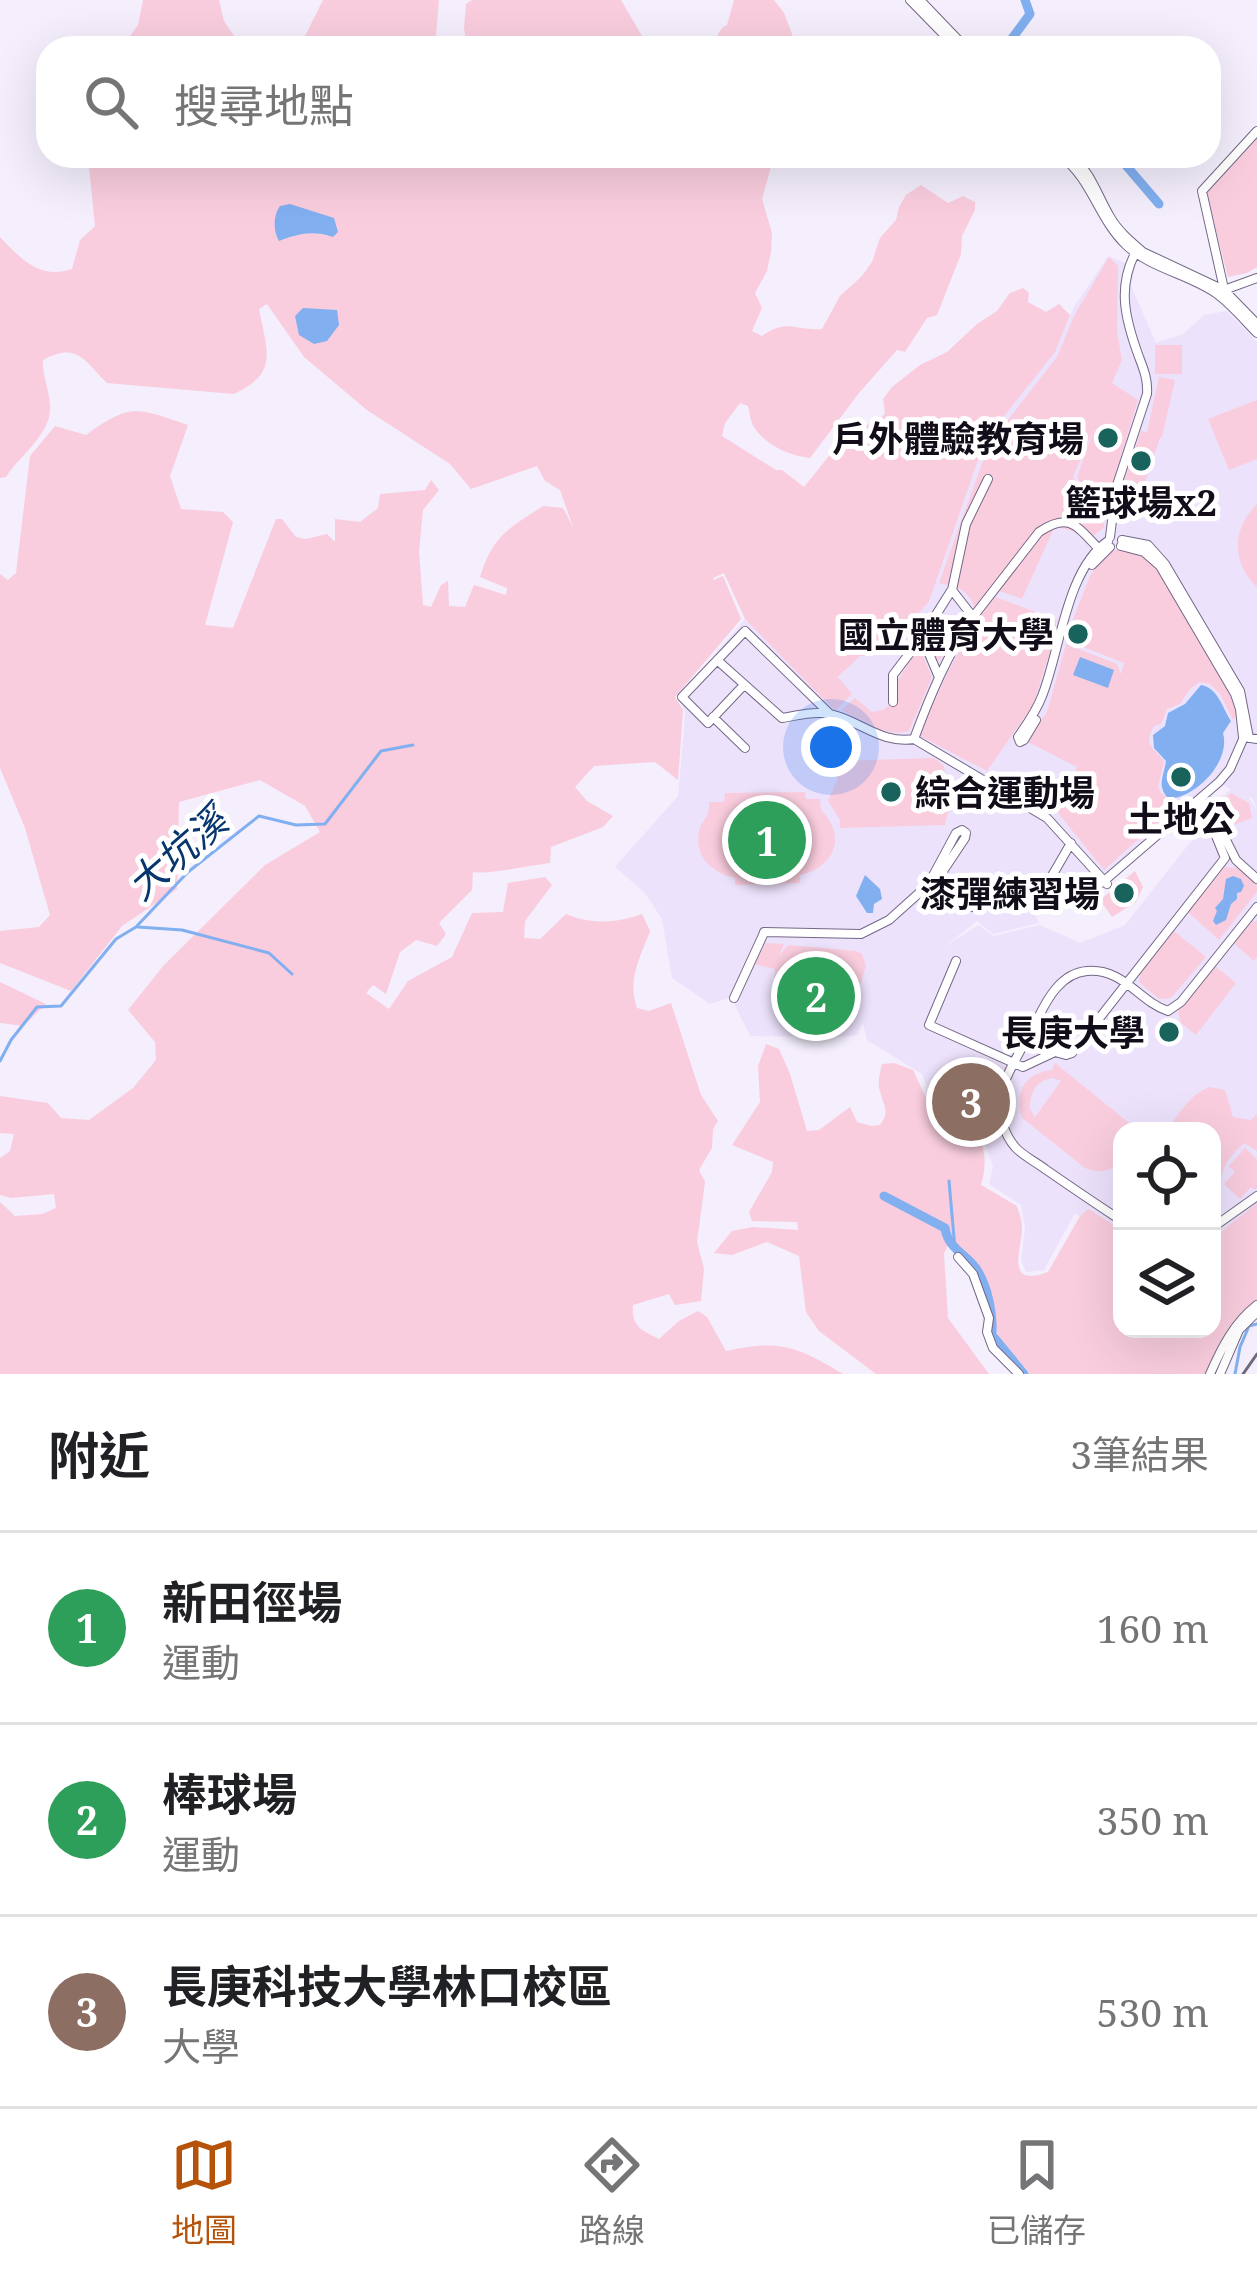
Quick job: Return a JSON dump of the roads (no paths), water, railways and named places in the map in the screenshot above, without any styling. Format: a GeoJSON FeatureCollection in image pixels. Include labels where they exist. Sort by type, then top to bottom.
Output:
{"type":"FeatureCollection","features":[{"type":"Feature","properties":{"kind":"street"},"geometry":{"type":"LineString","coordinates":[[910,0],[945,36]]}},
{"type":"Feature","properties":{"kind":"street"},"geometry":{"type":"LineString","coordinates":[[920,0],[954,36]]}},
{"type":"Feature","properties":{"kind":"street"},"geometry":{"type":"LineString","coordinates":[[1221,292],[1202,191],[1257,130]]}},
{"type":"Feature","properties":{"kind":"street"},"geometry":{"type":"LineString","coordinates":[[1074,168],[1103,217],[1136,250],[1221,292],[1257,328]]}},
{"type":"Feature","properties":{"kind":"street"},"geometry":{"type":"LineString","coordinates":[[1083,168],[1110,218],[1136,250]]}},
{"type":"Feature","properties":{"kind":"street"},"geometry":{"type":"LineString","coordinates":[[928,889],[973,908],[1011,892],[1082,894],[1106,882],[1226,782],[1249,742],[1240,691],[1166,564],[1148,545],[1114,542],[1098,548],[1084,568],[1043,694],[1018,739],[1024,740],[1046,699],[1071,611],[1087,574],[1114,542],[1116,488],[1148,382],[1124,308],[1125,283],[1136,250]]}},
{"type":"Feature","properties":{"kind":"street"},"geometry":{"type":"LineString","coordinates":[[1221,292],[1257,278]]}},
{"type":"Feature","properties":{"kind":"street"},"geometry":{"type":"LineString","coordinates":[[893,702],[892,675],[952,590],[966,524],[988,479]]}},
{"type":"Feature","properties":{"kind":"street"},"geometry":{"type":"LineString","coordinates":[[914,739],[939,676],[973,617],[1039,532],[1064,520],[1076,525],[1098,548]]}},
{"type":"Feature","properties":{"kind":"street"},"geometry":{"type":"LineString","coordinates":[[952,590],[973,617]]}},
{"type":"Feature","properties":{"kind":"street"},"geometry":{"type":"LineString","coordinates":[[744,685],[708,723],[682,697],[745,631],[830,714],[886,739],[914,739],[1034,808],[1106,882]]}},
{"type":"Feature","properties":{"kind":"street"},"geometry":{"type":"LineString","coordinates":[[922,637],[939,676]]}},
{"type":"Feature","properties":{"kind":"street"},"geometry":{"type":"LineString","coordinates":[[717,660],[777,716],[830,714]]}},
{"type":"Feature","properties":{"kind":"street"},"geometry":{"type":"LineString","coordinates":[[713,717],[745,748]]}},
{"type":"Feature","properties":{"kind":"street"},"geometry":{"type":"LineString","coordinates":[[1203,800],[1236,860],[1257,879]]}},
{"type":"Feature","properties":{"kind":"street"},"geometry":{"type":"LineString","coordinates":[[956,961],[929,1025],[1015,1064],[1029,1066],[1055,1052],[1072,1053],[1226,858],[1203,800]]}},
{"type":"Feature","properties":{"kind":"street"},"geometry":{"type":"LineString","coordinates":[[734,998],[764,932],[861,934],[889,920],[928,889],[965,838],[965,831],[956,832],[928,889]]}},
{"type":"Feature","properties":{"kind":"street"},"geometry":{"type":"LineString","coordinates":[[1043,892],[1071,843]]}},
{"type":"Feature","properties":{"kind":"street"},"geometry":{"type":"LineString","coordinates":[[1113,1215],[1016,1148],[1005,1129],[999,1099],[1015,1064],[1043,1006],[1072,974],[1103,972],[1129,983],[1168,1011],[1257,907]]}},
{"type":"Feature","properties":{"kind":"street"},"geometry":{"type":"LineString","coordinates":[[1221,1222],[1257,1196]]}},
{"type":"Feature","properties":{"kind":"street"},"geometry":{"type":"LineString","coordinates":[[958,1257],[973,1274],[993,1348],[1019,1374]]}},
{"type":"Feature","properties":{"kind":"street"},"geometry":{"type":"LineString","coordinates":[[1210,1374],[1224,1343],[1247,1312],[1257,1308]]}},
{"type":"Feature","properties":{"kind":"street"},"geometry":{"type":"LineString","coordinates":[[1220,1374],[1240,1328],[1257,1308]]}},
{"type":"Feature","properties":{"kind":"water"},"geometry":{"type":"Polygon","coordinates":[[[290,204],[334,218],[338,232],[333,237],[305,234],[279,241],[276,214],[280,206],[290,204]]]}},
{"type":"Feature","properties":{"kind":"water"},"geometry":{"type":"Polygon","coordinates":[[[303,308],[337,310],[339,325],[327,341],[314,344],[299,335],[295,316],[303,308]]]}},
{"type":"Feature","properties":{"kind":"water"},"geometry":{"type":"Polygon","coordinates":[[[1080,657],[1114,670],[1108,688],[1073,675],[1080,657]]]}},
{"type":"Feature","properties":{"kind":"water"},"geometry":{"type":"Polygon","coordinates":[[[1201,685],[1216,694],[1231,721],[1223,733],[1222,755],[1200,785],[1169,799],[1162,785],[1166,761],[1154,748],[1153,735],[1165,726],[1168,713],[1185,704],[1201,685]]]}},
{"type":"Feature","properties":{"kind":"water"},"geometry":{"type":"Polygon","coordinates":[[[865,875],[880,889],[882,899],[874,904],[873,913],[867,913],[856,896],[865,875]]]}},
{"type":"Feature","properties":{"kind":"water"},"geometry":{"type":"Polygon","coordinates":[[[1233,876],[1244,886],[1226,920],[1216,925],[1215,908],[1223,899],[1226,879],[1233,876]]]}},
{"type":"Feature","properties":{"kind":"waterway"},"geometry":{"type":"LineString","coordinates":[[1014,36],[1030,14],[1025,0]]}},
{"type":"Feature","properties":{"kind":"waterway"},"geometry":{"type":"LineString","coordinates":[[1128,168],[1159,204]]}},
{"type":"Feature","properties":{"kind":"waterway","name":"大坑溪"},"geometry":{"type":"LineString","coordinates":[[0,1061],[37,1007],[61,1006],[116,939],[136,927],[188,872],[259,816],[296,825],[325,824],[381,751],[413,745]]}},
{"type":"Feature","properties":{"kind":"waterway"},"geometry":{"type":"LineString","coordinates":[[138,927],[182,930],[269,953],[292,974]]}},
{"type":"Feature","properties":{"kind":"waterway"},"geometry":{"type":"LineString","coordinates":[[949,1181],[955,1249]]}},
{"type":"Feature","properties":{"kind":"waterway"},"geometry":{"type":"LineString","coordinates":[[884,1196],[945,1228],[949,1240],[983,1282],[992,1335],[1024,1374]]}},
{"type":"Feature","properties":{"kind":"waterway"},"geometry":{"type":"LineString","coordinates":[[1235,1374],[1249,1326],[1257,1324]]}},
{"type":"Feature","properties":{"kind":"railway"},"geometry":{"type":"LineString","coordinates":[[1243,1374],[1257,1354]]}},
{"type":"Feature","properties":{"kind":"place","name":"戶外體驗教育場"},"geometry":{"type":"Point","coordinates":[1108,438]}},
{"type":"Feature","properties":{"kind":"place","name":"籃球場x2"},"geometry":{"type":"Point","coordinates":[1141,461]}},
{"type":"Feature","properties":{"kind":"place","name":"國立體育大學"},"geometry":{"type":"Point","coordinates":[1078,634]}},
{"type":"Feature","properties":{"kind":"place","name":"土地公"},"geometry":{"type":"Point","coordinates":[1181,777]}},
{"type":"Feature","properties":{"kind":"place","name":"綜合運動場"},"geometry":{"type":"Point","coordinates":[891,792]}},
{"type":"Feature","properties":{"kind":"place","name":"新田徑場"},"geometry":{"type":"Point","coordinates":[767,840]}},
{"type":"Feature","properties":{"kind":"place","name":"漆彈練習場"},"geometry":{"type":"Point","coordinates":[1124,893]}},
{"type":"Feature","properties":{"kind":"place","name":"棒球場"},"geometry":{"type":"Point","coordinates":[816,996]}},
{"type":"Feature","properties":{"kind":"place","name":"長庚大學"},"geometry":{"type":"Point","coordinates":[1169,1032]}},
{"type":"Feature","properties":{"kind":"place","name":"長庚科技大學林口校區"},"geometry":{"type":"Point","coordinates":[971,1102]}}]}
